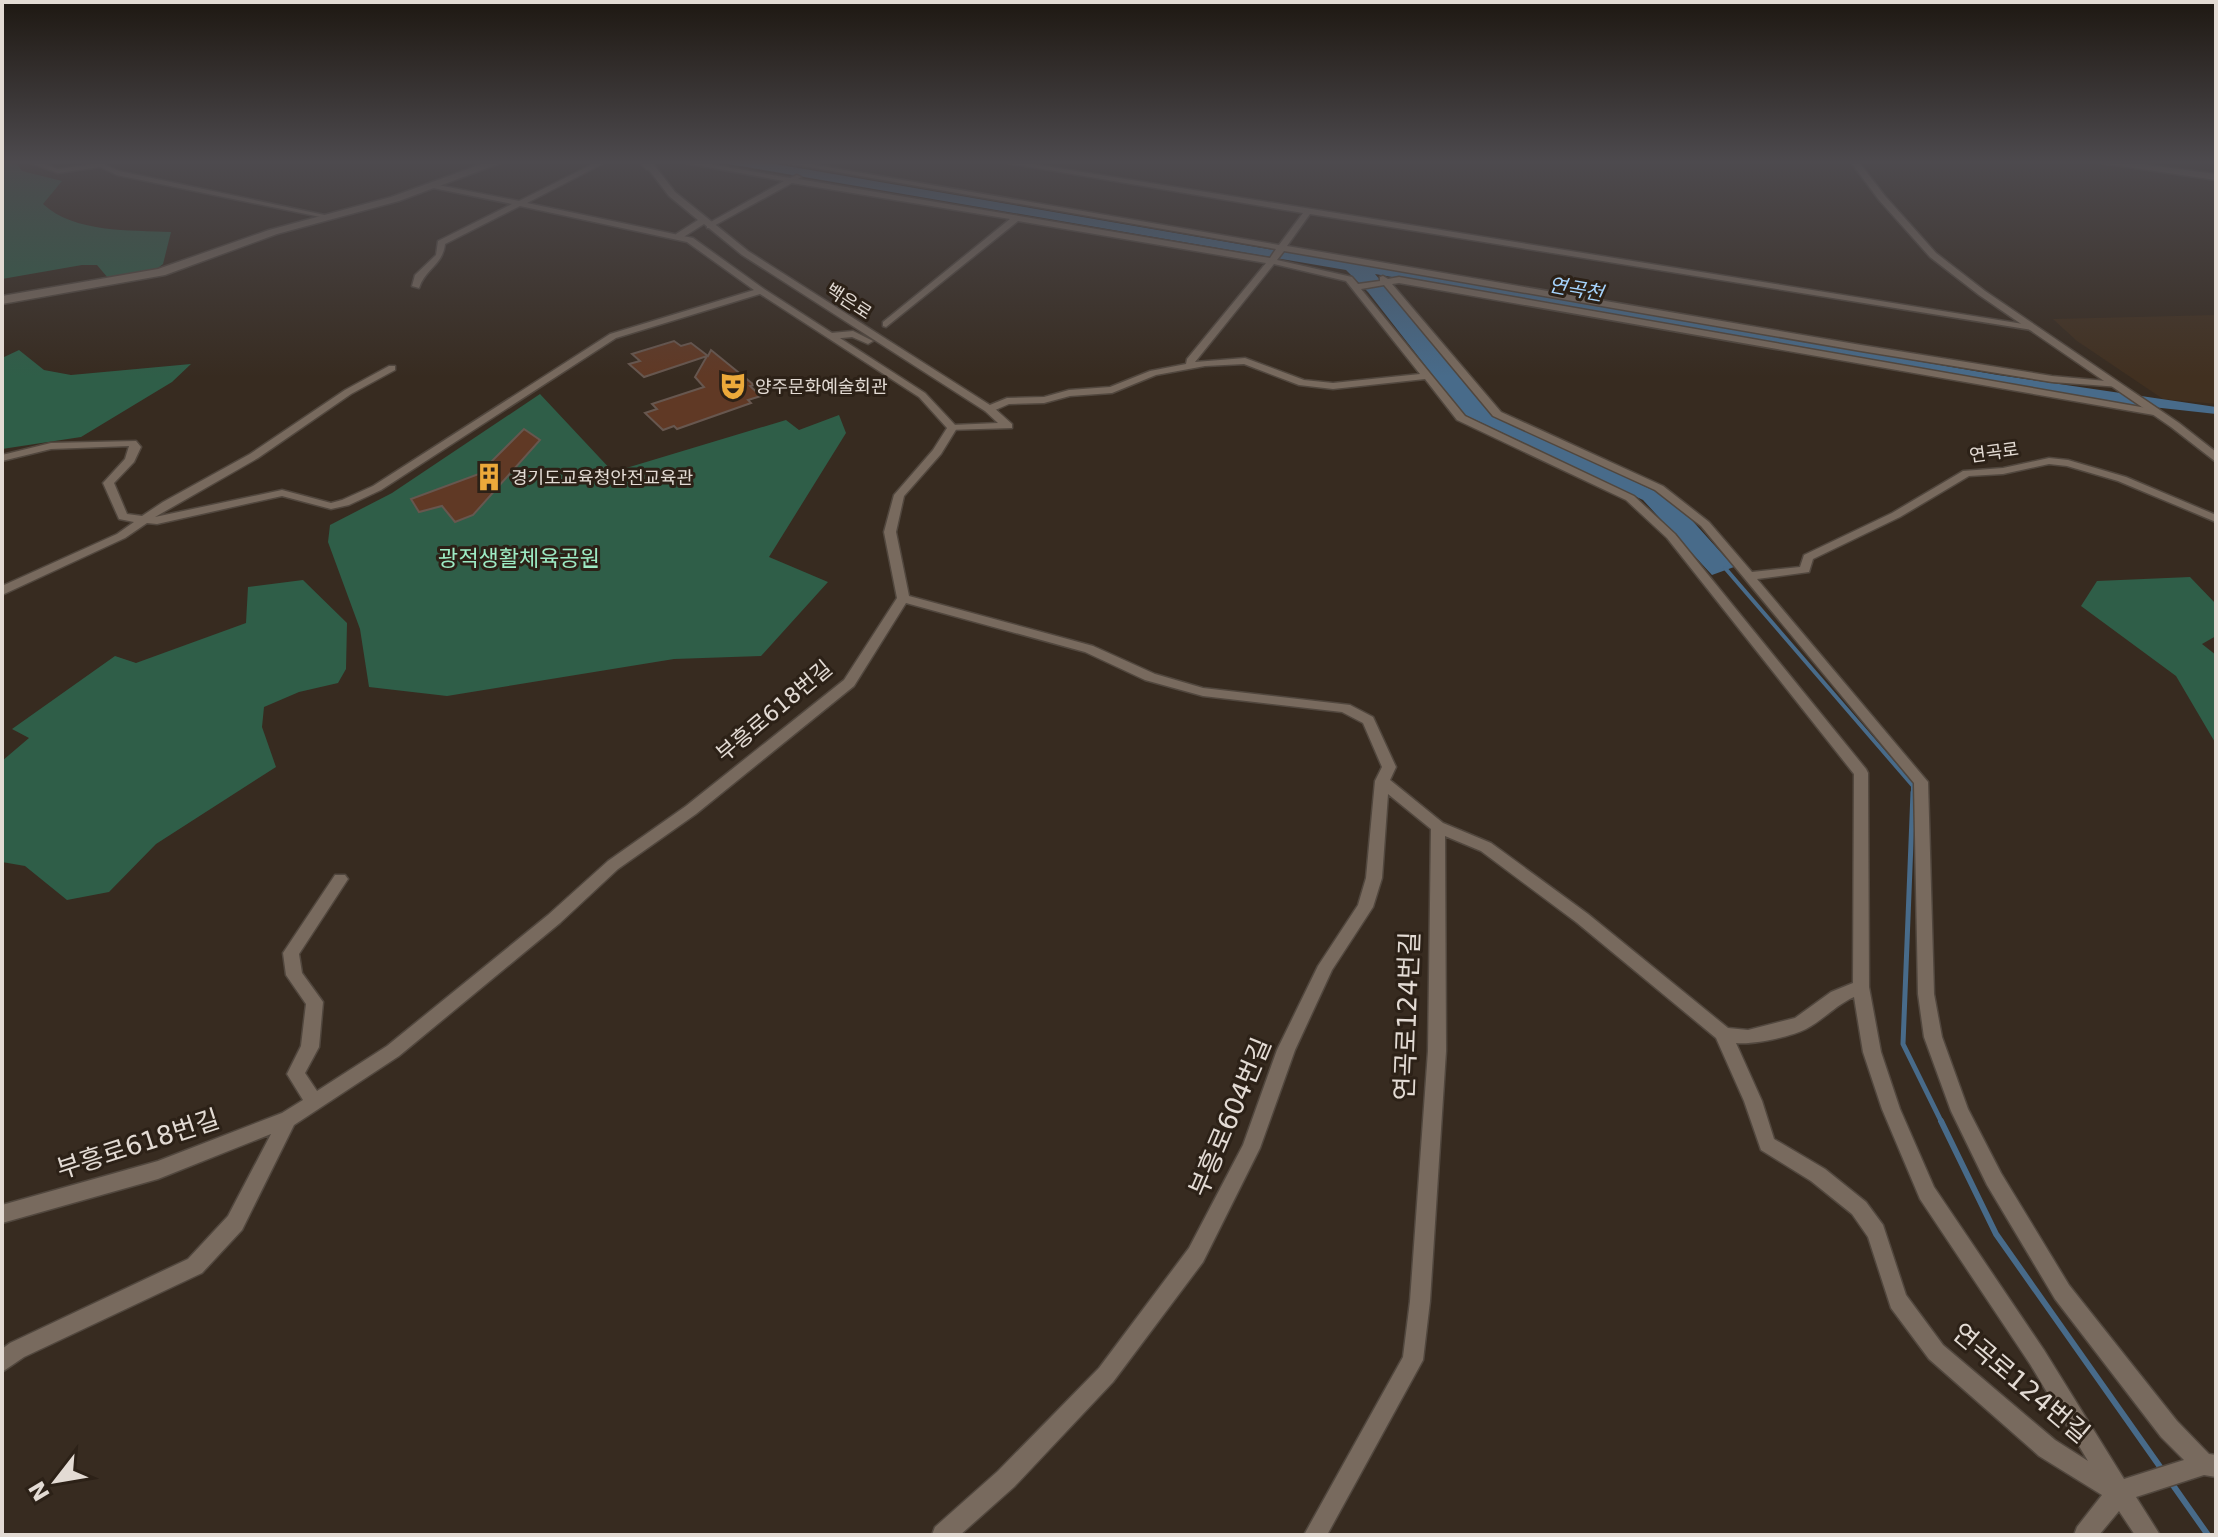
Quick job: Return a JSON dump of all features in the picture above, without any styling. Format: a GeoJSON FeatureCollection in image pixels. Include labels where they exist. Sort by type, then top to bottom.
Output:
{"type":"FeatureCollection","features":[{"type":"Feature","properties":{"kind":"main road"},"geometry":{"type":"LineString","coordinates":[[2,300],[144,277],[271,233]]}},
{"type":"Feature","properties":{"kind":"street"},"geometry":{"type":"LineString","coordinates":[[416,286],[418,277],[440,256],[441,243],[461,233]]}},
{"type":"Feature","properties":{"kind":"street"},"geometry":{"type":"LineString","coordinates":[[663,233],[679,236],[706,249],[761,291],[922,395],[952,428],[937,452],[899,495],[890,532],[903,598]]}},
{"type":"Feature","properties":{"kind":"street"},"geometry":{"type":"LineString","coordinates":[[679,236],[686,233]]}},
{"type":"Feature","properties":{"kind":"street","name":"백은로"},"geometry":{"type":"LineString","coordinates":[[718,233],[989,409],[1008,426],[952,428]]}},
{"type":"Feature","properties":{"kind":"street"},"geometry":{"type":"LineString","coordinates":[[831,336],[859,327],[886,324],[998,233]]}},
{"type":"Feature","properties":{"kind":"street"},"geometry":{"type":"LineString","coordinates":[[1104,233],[1272,261],[1330,272],[1349,279],[1461,418],[1630,498],[1671,536],[1861,773],[1861,987],[1872,1052],[1891,1109],[1927,1193],[2037,1357],[2119,1492]]}},
{"type":"Feature","properties":{"kind":"street"},"geometry":{"type":"LineString","coordinates":[[1198,233],[1861,348],[2052,379],[2117,385]]}},
{"type":"Feature","properties":{"kind":"street"},"geometry":{"type":"LineString","coordinates":[[1191,364],[1190,361],[1292,233]]}},
{"type":"Feature","properties":{"kind":"street"},"geometry":{"type":"LineString","coordinates":[[1442,233],[2035,329]]}},
{"type":"Feature","properties":{"kind":"street"},"geometry":{"type":"LineString","coordinates":[[1913,233],[1933,255],[2216,458]]}},
{"type":"Feature","properties":{"kind":"street"},"geometry":{"type":"LineString","coordinates":[[1357,287],[1399,280],[2154,412]]}},
{"type":"Feature","properties":{"kind":"street"},"geometry":{"type":"LineString","coordinates":[[1385,281],[1497,414],[1659,488],[1705,524],[1921,782],[1926,994],[1933,1037],[1960,1111],[1994,1179],[2062,1292],[2202,1467],[2119,1492],[2085,1535]]}},
{"type":"Feature","properties":{"kind":"street"},"geometry":{"type":"LineString","coordinates":[[2,458],[51,446],[132,443],[136,447],[130,460],[108,483],[123,517],[144,522],[225,508],[282,493],[331,506],[345,503],[377,488],[613,336],[761,291]]}},
{"type":"Feature","properties":{"kind":"street"},"geometry":{"type":"LineString","coordinates":[[831,336],[853,334],[918,364]]}},
{"type":"Feature","properties":{"kind":"street"},"geometry":{"type":"LineString","coordinates":[[989,409],[1007,401],[1044,400],[1069,393],[1112,390],[1153,373],[1191,364],[1245,361],[1302,383],[1333,386],[1426,376]]}},
{"type":"Feature","properties":{"kind":"street"},"geometry":{"type":"LineString","coordinates":[[2,591],[121,536],[167,504],[254,456],[348,392],[392,368]]}},
{"type":"Feature","properties":{"kind":"street","name":"연곡로"},"geometry":{"type":"LineString","coordinates":[[1751,576],[1805,570],[1808,557],[1896,515],[1967,473],[2003,471],[2049,461],[2068,463],[2122,479],[2216,519]]}},
{"type":"Feature","properties":{"kind":"street","name":"부흥로604번길"},"geometry":{"type":"LineString","coordinates":[[903,598],[1089,649],[1150,677],[1203,692],[1345,708],[1368,720],[1389,767],[1382,781],[1374,878],[1365,907],[1326,966],[1286,1050],[1251,1148],[1196,1255],[1106,1375],[1006,1479],[943,1535]]}},
{"type":"Feature","properties":{"kind":"street","name":"부흥로618번길"},"geometry":{"type":"LineString","coordinates":[[2,1214],[158,1170],[288,1119],[393,1051],[554,919],[613,865],[691,810],[849,683],[903,598]]}},
{"type":"Feature","properties":{"kind":"street"},"geometry":{"type":"LineString","coordinates":[[1382,781],[1438,827]]}},
{"type":"Feature","properties":{"kind":"street","name":"연곡로124번길"},"geometry":{"type":"LineString","coordinates":[[1315,1535],[1413,1360],[1420,1301],[1437,1051],[1438,827],[1486,847],[1582,918],[1723,1035],[1753,1101],[1767,1144],[1818,1175],[1859,1208],[1876,1232],[1898,1301],[1936,1352],[2047,1448],[2119,1492],[2149,1535]]}},
{"type":"Feature","properties":{"kind":"street"},"geometry":{"type":"LineString","coordinates":[[314,1102],[296,1074],[310,1047],[315,1002],[294,975],[291,953],[340,879]]}},
{"type":"Feature","properties":{"kind":"street"},"geometry":{"type":"LineString","coordinates":[[1723,1035],[1748,1037],[1800,1024],[1837,997],[1861,987]]}},
{"type":"Feature","properties":{"kind":"street","name":"부흥로618번길"},"geometry":{"type":"LineString","coordinates":[[2,1362],[17,1350],[195,1266],[235,1223],[288,1119]]}},
{"type":"Feature","properties":{"kind":"shaded area"},"geometry":{"type":"Polygon","coordinates":[[[2216,315],[2216,404],[2163,399],[2077,341],[2053,319],[2216,315]]]}},
{"type":"Feature","properties":{"kind":"green space"},"geometry":{"type":"Polygon","coordinates":[[[2,233],[171,233],[163,264],[158,268],[108,278],[97,265],[82,265],[2,279],[2,233]]]}},
{"type":"Feature","properties":{"kind":"green space"},"geometry":{"type":"Polygon","coordinates":[[[19,350],[44,370],[71,375],[191,364],[172,382],[81,437],[2,449],[2,358],[19,350]]]}},
{"type":"Feature","properties":{"kind":"green space","name":"광적생활체육공원"},"geometry":{"type":"Polygon","coordinates":[[[540,394],[613,472],[786,420],[799,430],[839,415],[846,433],[769,557],[828,582],[761,656],[674,659],[447,696],[369,687],[360,629],[328,542],[330,525],[392,493],[540,394]]]}},
{"type":"Feature","properties":{"kind":"green space"},"geometry":{"type":"Polygon","coordinates":[[[2190,577],[2216,604],[2216,636],[2202,644],[2216,655],[2216,744],[2176,676],[2081,606],[2097,581],[2190,577]]]}},
{"type":"Feature","properties":{"kind":"green space"},"geometry":{"type":"Polygon","coordinates":[[[303,580],[347,623],[346,669],[338,683],[299,692],[264,707],[262,727],[276,767],[156,844],[109,892],[67,900],[25,866],[2,862],[2,761],[29,738],[12,729],[115,656],[136,663],[246,623],[248,587],[303,580]]]}},
{"type":"Feature","properties":{"kind":"water"},"geometry":{"type":"Polygon","coordinates":[[[1129,233],[1174,233],[1998,375],[2216,407],[2216,414],[2125,404],[1375,274],[1490,413],[1661,494],[1689,517],[1734,567],[1712,575],[1643,500],[1463,414],[1368,292],[1346,270],[1129,233]]]}},
{"type":"Feature","properties":{"kind":"building","name":"양주문화예술회관"},"geometry":{"type":"Polygon","coordinates":[[[674,341],[681,346],[691,343],[708,356],[711,350],[754,385],[750,386],[761,396],[748,400],[751,403],[677,429],[674,426],[663,430],[645,413],[657,409],[652,404],[704,387],[695,377],[707,356],[644,377],[629,364],[640,361],[632,354],[674,341]]]}},
{"type":"Feature","properties":{"kind":"building","name":"경기도교육청안전교육관"},"geometry":{"type":"Polygon","coordinates":[[[524,429],[540,440],[473,515],[455,522],[442,506],[419,512],[411,499],[479,474],[524,429]]]}},
{"type":"Feature","properties":{"kind":"waterway"},"geometry":{"type":"LineString","coordinates":[[1725,568],[1913,786],[1913,792]]}},
{"type":"Feature","properties":{"kind":"waterway"},"geometry":{"type":"LineString","coordinates":[[1913,792],[1903,1044],[1942,1123]]}},
{"type":"Feature","properties":{"kind":"waterway"},"geometry":{"type":"LineString","coordinates":[[1941,1121],[1996,1234],[2163,1471]]}},
{"type":"Feature","properties":{"kind":"waterway"},"geometry":{"type":"LineString","coordinates":[[2170,1481],[2208,1535]]}},
{"type":"Feature","properties":{"kind":"place","name":"양주문화예술회관"},"geometry":{"type":"Point","coordinates":[733,386]}},
{"type":"Feature","properties":{"kind":"place","name":"경기도교육청안전교육관"},"geometry":{"type":"Point","coordinates":[489,477]}},
{"type":"Feature","properties":{"kind":"water label","name":"연곡천"},"geometry":{"type":"Point","coordinates":[1576,289]}}]}
